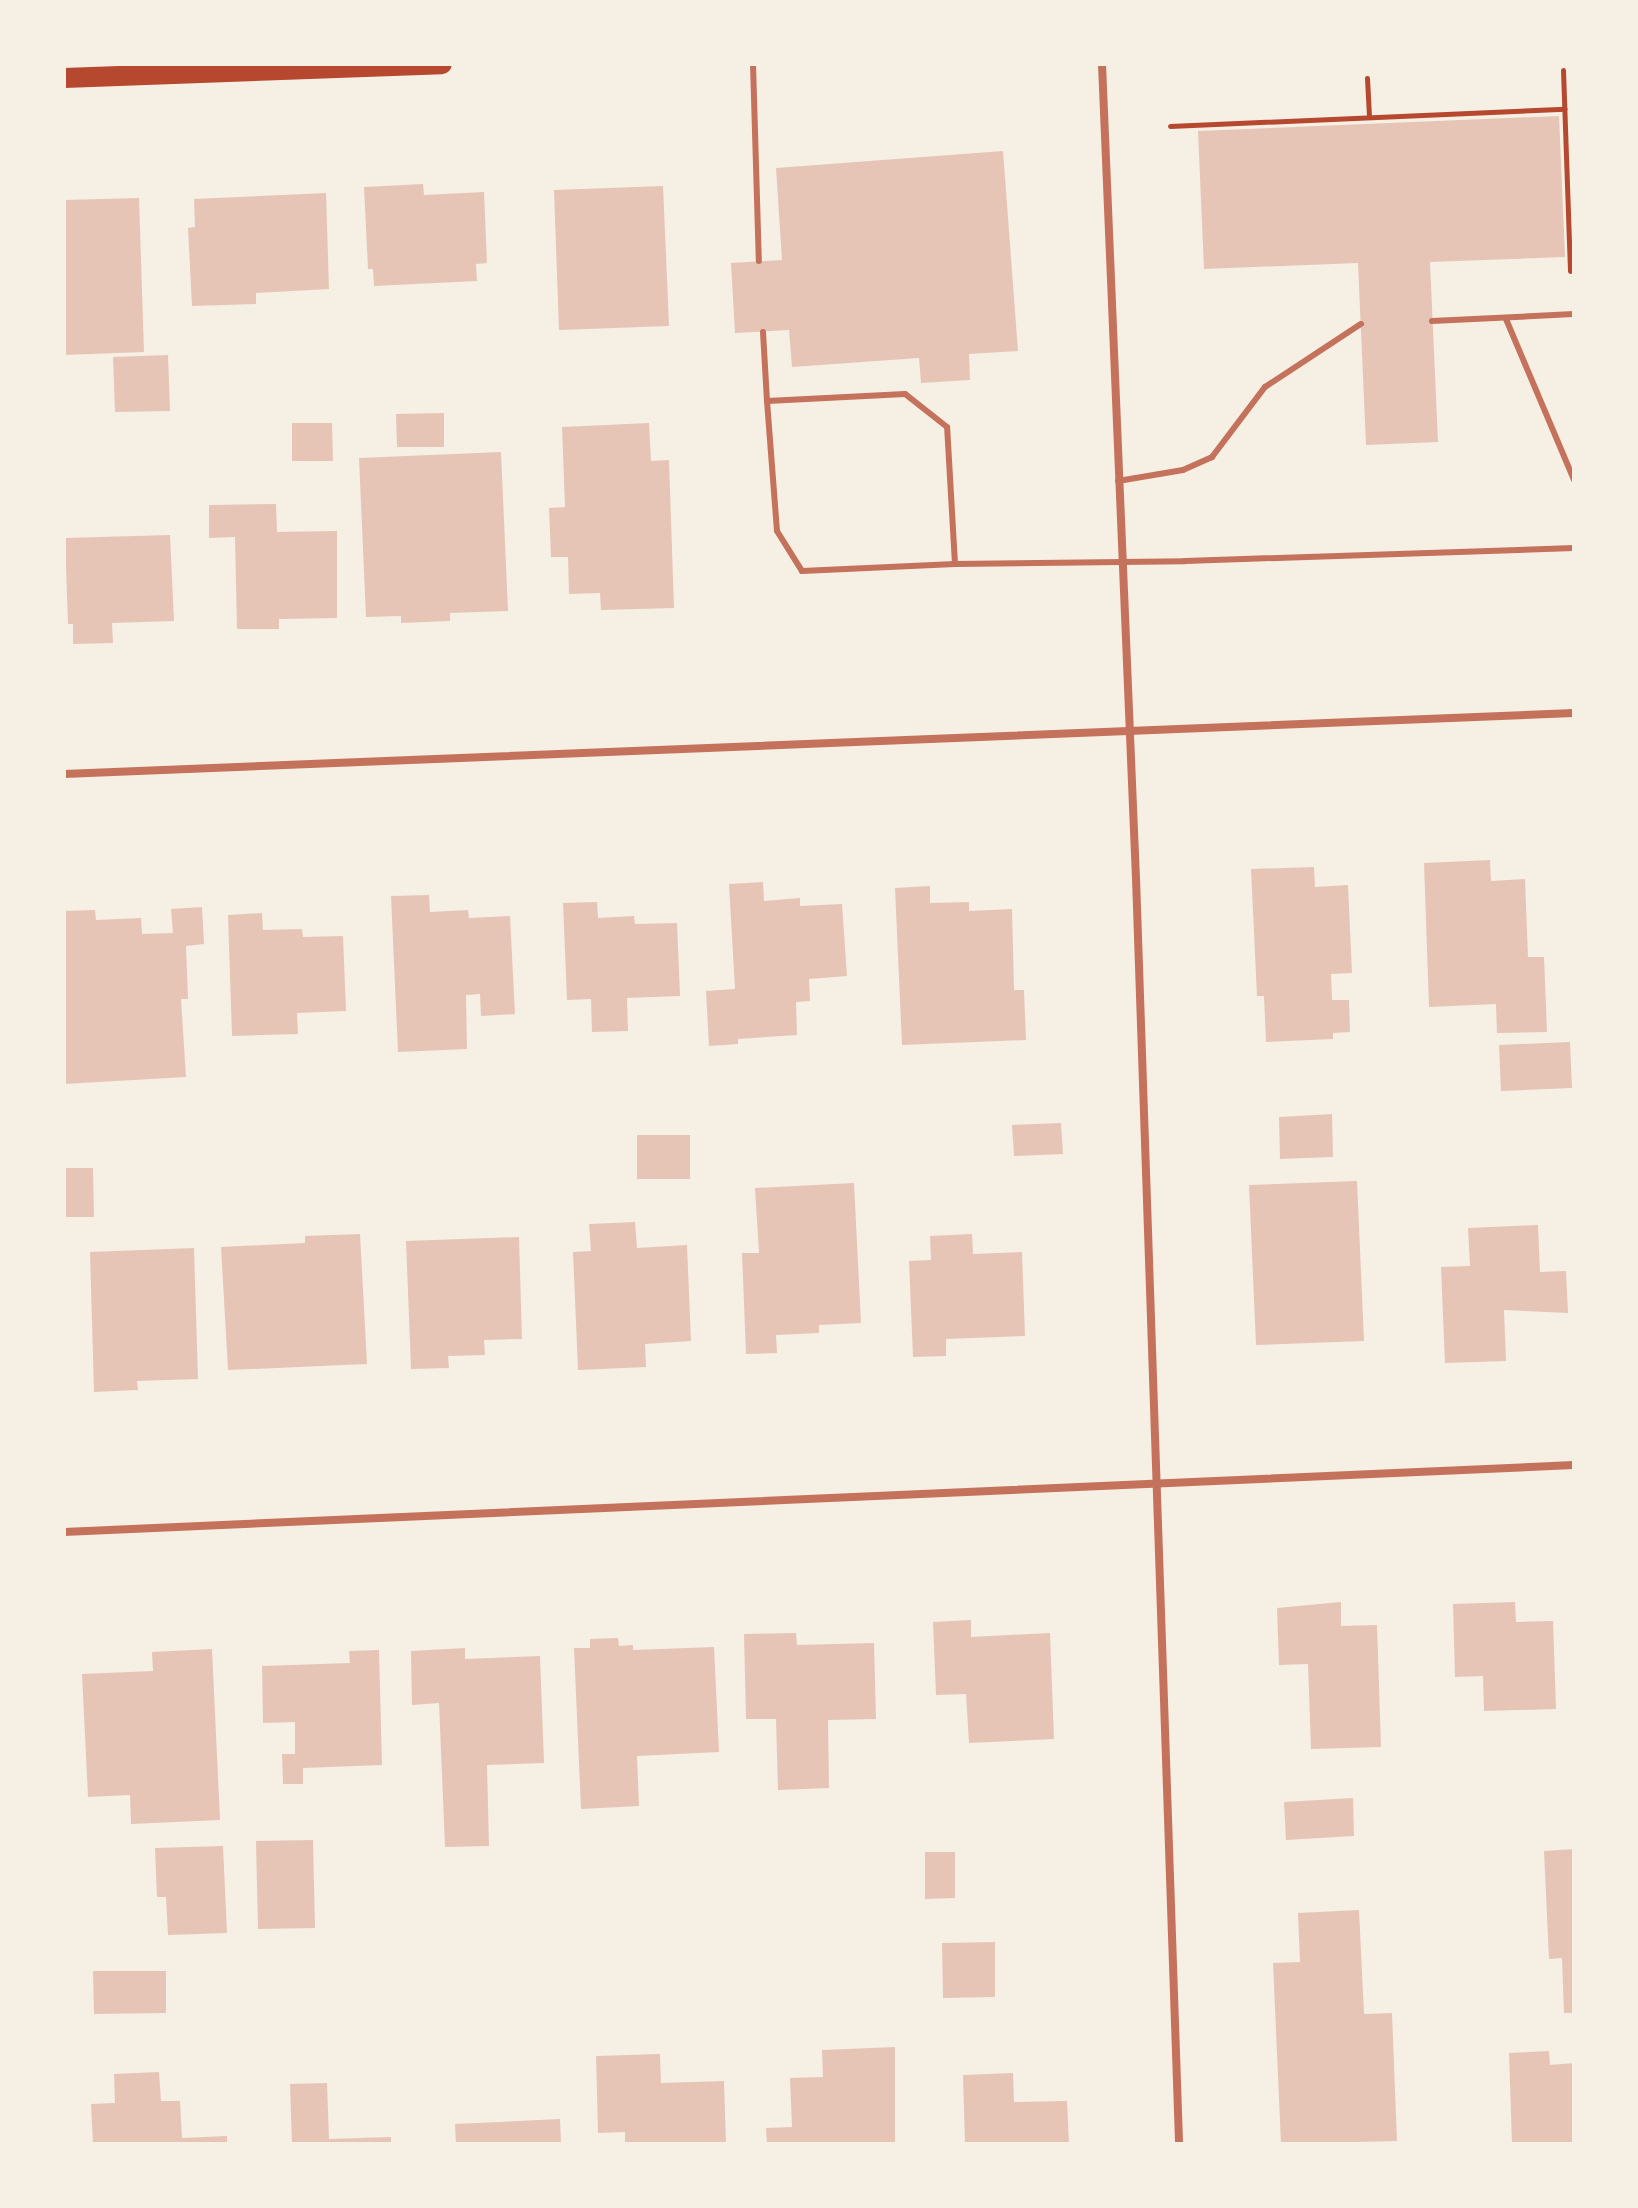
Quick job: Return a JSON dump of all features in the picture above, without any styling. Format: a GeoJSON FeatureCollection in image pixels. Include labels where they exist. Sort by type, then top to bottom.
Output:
{"type":"FeatureCollection","features":[{"type":"Feature","properties":{"kind":"main road"},"geometry":{"type":"LineString","coordinates":[[64,78],[442,64]]}},
{"type":"Feature","properties":{"kind":"street"},"geometry":{"type":"LineString","coordinates":[[1102,64],[1179,2144]]}},
{"type":"Feature","properties":{"kind":"street"},"geometry":{"type":"LineString","coordinates":[[64,774],[1574,713]]}},
{"type":"Feature","properties":{"kind":"street"},"geometry":{"type":"LineString","coordinates":[[64,1532],[1574,1465]]}},
{"type":"Feature","properties":{"kind":"lane"},"geometry":{"type":"LineString","coordinates":[[753,64],[759,261]]}},
{"type":"Feature","properties":{"kind":"lane"},"geometry":{"type":"LineString","coordinates":[[1432,321],[1574,314]]}},
{"type":"Feature","properties":{"kind":"lane"},"geometry":{"type":"LineString","coordinates":[[1506,319],[1574,480]]}},
{"type":"Feature","properties":{"kind":"lane"},"geometry":{"type":"LineString","coordinates":[[1118,481],[1183,470],[1212,457],[1265,387],[1361,324]]}},
{"type":"Feature","properties":{"kind":"lane"},"geometry":{"type":"LineString","coordinates":[[763,332],[777,531],[802,571],[955,564],[1574,548]]}},
{"type":"Feature","properties":{"kind":"lane"},"geometry":{"type":"LineString","coordinates":[[767,401],[905,394],[947,427],[955,564]]}},
{"type":"Feature","properties":{"kind":"path"},"geometry":{"type":"LineString","coordinates":[[1563,70],[1570,271]]}},
{"type":"Feature","properties":{"kind":"path"},"geometry":{"type":"LineString","coordinates":[[1367,78],[1369,117]]}},
{"type":"Feature","properties":{"kind":"path"},"geometry":{"type":"LineString","coordinates":[[1170,126],[1565,109]]}},
{"type":"Feature","properties":{"kind":"building"},"geometry":{"type":"Polygon","coordinates":[[[1559,116],[1565,257],[1430,262],[1438,442],[1366,445],[1358,263],[1204,269],[1198,131],[1559,116]]]}},
{"type":"Feature","properties":{"kind":"building"},"geometry":{"type":"Polygon","coordinates":[[[1003,151],[1018,351],[969,354],[970,380],[921,383],[919,358],[792,367],[789,330],[735,333],[731,263],[782,260],[776,168],[1003,151]]]}},
{"type":"Feature","properties":{"kind":"building"},"geometry":{"type":"Polygon","coordinates":[[[423,184],[424,195],[484,192],[487,263],[476,264],[477,281],[374,286],[373,269],[368,269],[364,187],[423,184]]]}},
{"type":"Feature","properties":{"kind":"building"},"geometry":{"type":"Polygon","coordinates":[[[663,186],[669,326],[559,330],[554,190],[663,186]]]}},
{"type":"Feature","properties":{"kind":"building"},"geometry":{"type":"Polygon","coordinates":[[[326,193],[329,289],[256,293],[256,304],[192,306],[188,228],[195,227],[194,199],[326,193]]]}},
{"type":"Feature","properties":{"kind":"building"},"geometry":{"type":"Polygon","coordinates":[[[139,198],[144,352],[64,355],[64,200],[139,198]]]}},
{"type":"Feature","properties":{"kind":"building"},"geometry":{"type":"Polygon","coordinates":[[[168,355],[170,411],[115,412],[113,357],[168,355]]]}},
{"type":"Feature","properties":{"kind":"building"},"geometry":{"type":"Polygon","coordinates":[[[444,413],[444,447],[397,447],[396,414],[444,413]]]}},
{"type":"Feature","properties":{"kind":"building"},"geometry":{"type":"Polygon","coordinates":[[[292,423],[332,423],[333,461],[292,461],[292,423]]]}},
{"type":"Feature","properties":{"kind":"building"},"geometry":{"type":"Polygon","coordinates":[[[649,423],[651,461],[669,460],[674,608],[601,610],[600,593],[569,594],[568,557],[551,557],[549,508],[565,507],[562,427],[649,423]]]}},
{"type":"Feature","properties":{"kind":"building"},"geometry":{"type":"Polygon","coordinates":[[[501,452],[508,611],[450,613],[450,621],[401,623],[401,616],[366,617],[359,458],[501,452]]]}},
{"type":"Feature","properties":{"kind":"building"},"geometry":{"type":"Polygon","coordinates":[[[276,504],[277,532],[337,531],[337,618],[279,619],[279,629],[237,629],[235,537],[209,538],[209,505],[276,504]]]}},
{"type":"Feature","properties":{"kind":"building"},"geometry":{"type":"Polygon","coordinates":[[[170,535],[174,621],[112,623],[113,643],[73,644],[73,624],[68,624],[65,538],[170,535]]]}},
{"type":"Feature","properties":{"kind":"building"},"geometry":{"type":"Polygon","coordinates":[[[1490,860],[1491,881],[1525,879],[1528,957],[1544,957],[1547,1032],[1497,1033],[1496,1004],[1429,1007],[1424,863],[1490,860]]]}},
{"type":"Feature","properties":{"kind":"building"},"geometry":{"type":"Polygon","coordinates":[[[1314,867],[1315,887],[1348,885],[1352,973],[1331,974],[1332,1000],[1349,1000],[1350,1032],[1333,1033],[1333,1039],[1266,1042],[1264,996],[1257,996],[1251,869],[1314,867]]]}},
{"type":"Feature","properties":{"kind":"building"},"geometry":{"type":"Polygon","coordinates":[[[763,882],[764,901],[800,898],[800,906],[842,904],[847,976],[809,979],[810,1001],[796,1002],[797,1035],[738,1039],[738,1044],[709,1046],[706,991],[735,989],[729,884],[763,882]]]}},
{"type":"Feature","properties":{"kind":"building"},"geometry":{"type":"Polygon","coordinates":[[[930,886],[930,903],[969,902],[969,911],[1012,909],[1014,990],[1024,990],[1026,1040],[902,1045],[895,888],[930,886]]]}},
{"type":"Feature","properties":{"kind":"building"},"geometry":{"type":"Polygon","coordinates":[[[429,895],[430,912],[468,910],[469,918],[510,916],[515,1014],[481,1016],[480,994],[466,995],[467,1049],[398,1052],[391,896],[429,895]]]}},
{"type":"Feature","properties":{"kind":"building"},"geometry":{"type":"Polygon","coordinates":[[[597,902],[598,918],[634,916],[635,924],[677,923],[680,996],[627,998],[628,1031],[592,1032],[591,999],[567,1000],[563,903],[597,902]]]}},
{"type":"Feature","properties":{"kind":"building"},"geometry":{"type":"Polygon","coordinates":[[[202,907],[204,944],[186,946],[188,999],[181,999],[186,1077],[64,1084],[64,911],[95,910],[96,920],[141,918],[142,934],[173,933],[171,909],[202,907]]]}},
{"type":"Feature","properties":{"kind":"building"},"geometry":{"type":"Polygon","coordinates":[[[262,913],[263,930],[302,929],[303,937],[343,936],[346,1011],[297,1013],[298,1034],[232,1036],[228,915],[262,913]]]}},
{"type":"Feature","properties":{"kind":"building"},"geometry":{"type":"Polygon","coordinates":[[[1570,1042],[1572,1088],[1501,1091],[1499,1045],[1570,1042]]]}},
{"type":"Feature","properties":{"kind":"building"},"geometry":{"type":"Polygon","coordinates":[[[1332,1114],[1333,1157],[1280,1159],[1279,1117],[1332,1114]]]}},
{"type":"Feature","properties":{"kind":"building"},"geometry":{"type":"Polygon","coordinates":[[[1061,1123],[1063,1154],[1014,1156],[1012,1125],[1061,1123]]]}},
{"type":"Feature","properties":{"kind":"building"},"geometry":{"type":"Polygon","coordinates":[[[637,1135],[690,1135],[690,1179],[637,1179],[637,1135]]]}},
{"type":"Feature","properties":{"kind":"building"},"geometry":{"type":"Polygon","coordinates":[[[64,1168],[93,1168],[94,1217],[64,1217],[64,1168]]]}},
{"type":"Feature","properties":{"kind":"building"},"geometry":{"type":"Polygon","coordinates":[[[1357,1181],[1364,1341],[1256,1345],[1249,1185],[1357,1181]]]}},
{"type":"Feature","properties":{"kind":"building"},"geometry":{"type":"Polygon","coordinates":[[[854,1183],[861,1323],[819,1325],[819,1333],[776,1335],[777,1353],[746,1354],[742,1253],[759,1253],[755,1188],[854,1183]]]}},
{"type":"Feature","properties":{"kind":"building"},"geometry":{"type":"Polygon","coordinates":[[[635,1222],[637,1248],[687,1245],[691,1341],[645,1344],[646,1367],[578,1370],[573,1252],[591,1251],[589,1224],[635,1222]]]}},
{"type":"Feature","properties":{"kind":"building"},"geometry":{"type":"Polygon","coordinates":[[[1538,1225],[1540,1272],[1566,1271],[1568,1313],[1504,1310],[1506,1361],[1445,1363],[1441,1267],[1470,1266],[1468,1228],[1538,1225]]]}},
{"type":"Feature","properties":{"kind":"building"},"geometry":{"type":"Polygon","coordinates":[[[360,1234],[367,1364],[228,1370],[221,1247],[305,1243],[305,1236],[360,1234]]]}},
{"type":"Feature","properties":{"kind":"building"},"geometry":{"type":"Polygon","coordinates":[[[972,1234],[973,1254],[1022,1252],[1025,1336],[946,1339],[946,1356],[913,1357],[909,1261],[931,1260],[930,1236],[972,1234]]]}},
{"type":"Feature","properties":{"kind":"building"},"geometry":{"type":"Polygon","coordinates":[[[519,1237],[522,1339],[484,1340],[485,1355],[448,1356],[449,1368],[411,1369],[406,1241],[519,1237]]]}},
{"type":"Feature","properties":{"kind":"building"},"geometry":{"type":"Polygon","coordinates":[[[194,1248],[198,1379],[137,1381],[138,1390],[94,1392],[90,1252],[194,1248]]]}},
{"type":"Feature","properties":{"kind":"building"},"geometry":{"type":"Polygon","coordinates":[[[1341,1602],[1341,1626],[1377,1625],[1381,1747],[1311,1749],[1308,1664],[1279,1665],[1277,1608],[1341,1602]]]}},
{"type":"Feature","properties":{"kind":"building"},"geometry":{"type":"Polygon","coordinates":[[[1515,1602],[1516,1622],[1553,1621],[1556,1709],[1484,1711],[1483,1676],[1455,1677],[1453,1604],[1515,1602]]]}},
{"type":"Feature","properties":{"kind":"building"},"geometry":{"type":"Polygon","coordinates":[[[971,1620],[971,1637],[1050,1633],[1054,1739],[969,1743],[966,1694],[936,1695],[933,1622],[971,1620]]]}},
{"type":"Feature","properties":{"kind":"building"},"geometry":{"type":"Polygon","coordinates":[[[796,1633],[797,1645],[874,1643],[876,1719],[828,1720],[829,1788],[778,1790],[776,1719],[746,1719],[744,1634],[796,1633]]]}},
{"type":"Feature","properties":{"kind":"building"},"geometry":{"type":"Polygon","coordinates":[[[618,1638],[619,1646],[633,1645],[633,1650],[714,1647],[719,1752],[637,1756],[639,1806],[581,1809],[574,1648],[590,1648],[590,1639],[618,1638]]]}},
{"type":"Feature","properties":{"kind":"building"},"geometry":{"type":"Polygon","coordinates":[[[465,1648],[465,1659],[540,1656],[544,1763],[487,1765],[489,1846],[445,1847],[439,1703],[412,1705],[411,1651],[465,1648]]]}},
{"type":"Feature","properties":{"kind":"building"},"geometry":{"type":"Polygon","coordinates":[[[212,1649],[220,1820],[131,1824],[130,1795],[88,1797],[82,1674],[153,1671],[152,1652],[212,1649]]]}},
{"type":"Feature","properties":{"kind":"building"},"geometry":{"type":"Polygon","coordinates":[[[379,1650],[382,1765],[303,1768],[303,1784],[283,1784],[282,1754],[295,1754],[295,1722],[263,1723],[262,1666],[350,1663],[349,1651],[379,1650]]]}},
{"type":"Feature","properties":{"kind":"building"},"geometry":{"type":"Polygon","coordinates":[[[1353,1798],[1354,1836],[1286,1840],[1284,1802],[1353,1798]]]}},
{"type":"Feature","properties":{"kind":"building"},"geometry":{"type":"Polygon","coordinates":[[[313,1840],[315,1928],[258,1929],[256,1841],[313,1840]]]}},
{"type":"Feature","properties":{"kind":"building"},"geometry":{"type":"Polygon","coordinates":[[[223,1846],[227,1933],[168,1935],[166,1897],[157,1897],[155,1848],[223,1846]]]}},
{"type":"Feature","properties":{"kind":"building"},"geometry":{"type":"Polygon","coordinates":[[[1574,1849],[1574,2013],[1564,2013],[1562,1958],[1549,1959],[1544,1851],[1574,1849]]]}},
{"type":"Feature","properties":{"kind":"building"},"geometry":{"type":"Polygon","coordinates":[[[925,1852],[955,1852],[955,1898],[925,1899],[925,1852]]]}},
{"type":"Feature","properties":{"kind":"building"},"geometry":{"type":"Polygon","coordinates":[[[1359,1910],[1364,2014],[1392,2013],[1397,2141],[1281,2144],[1273,1963],[1300,1962],[1298,1913],[1359,1910]]]}},
{"type":"Feature","properties":{"kind":"building"},"geometry":{"type":"Polygon","coordinates":[[[995,1942],[995,1997],[943,1998],[942,1943],[995,1942]]]}},
{"type":"Feature","properties":{"kind":"building"},"geometry":{"type":"Polygon","coordinates":[[[93,1971],[166,1971],[166,2013],[94,2014],[93,1971]]]}},
{"type":"Feature","properties":{"kind":"building"},"geometry":{"type":"Polygon","coordinates":[[[895,2047],[895,2144],[767,2144],[766,2128],[792,2127],[790,2078],[823,2077],[822,2050],[895,2047]]]}},
{"type":"Feature","properties":{"kind":"building"},"geometry":{"type":"Polygon","coordinates":[[[1549,2051],[1550,2065],[1574,2063],[1574,2144],[1512,2144],[1509,2053],[1549,2051]]]}},
{"type":"Feature","properties":{"kind":"building"},"geometry":{"type":"Polygon","coordinates":[[[660,2054],[661,2083],[724,2081],[726,2144],[625,2144],[625,2132],[598,2133],[596,2056],[660,2054]]]}},
{"type":"Feature","properties":{"kind":"building"},"geometry":{"type":"Polygon","coordinates":[[[159,2072],[161,2101],[180,2101],[182,2138],[227,2136],[227,2144],[93,2144],[91,2104],[115,2103],[114,2074],[159,2072]]]}},
{"type":"Feature","properties":{"kind":"building"},"geometry":{"type":"Polygon","coordinates":[[[1013,2073],[1014,2102],[1067,2101],[1069,2144],[965,2144],[963,2075],[1013,2073]]]}},
{"type":"Feature","properties":{"kind":"building"},"geometry":{"type":"Polygon","coordinates":[[[327,2083],[329,2139],[391,2137],[391,2144],[292,2144],[290,2084],[327,2083]]]}},
{"type":"Feature","properties":{"kind":"building"},"geometry":{"type":"Polygon","coordinates":[[[560,2119],[561,2144],[456,2144],[455,2124],[560,2119]]]}}]}
